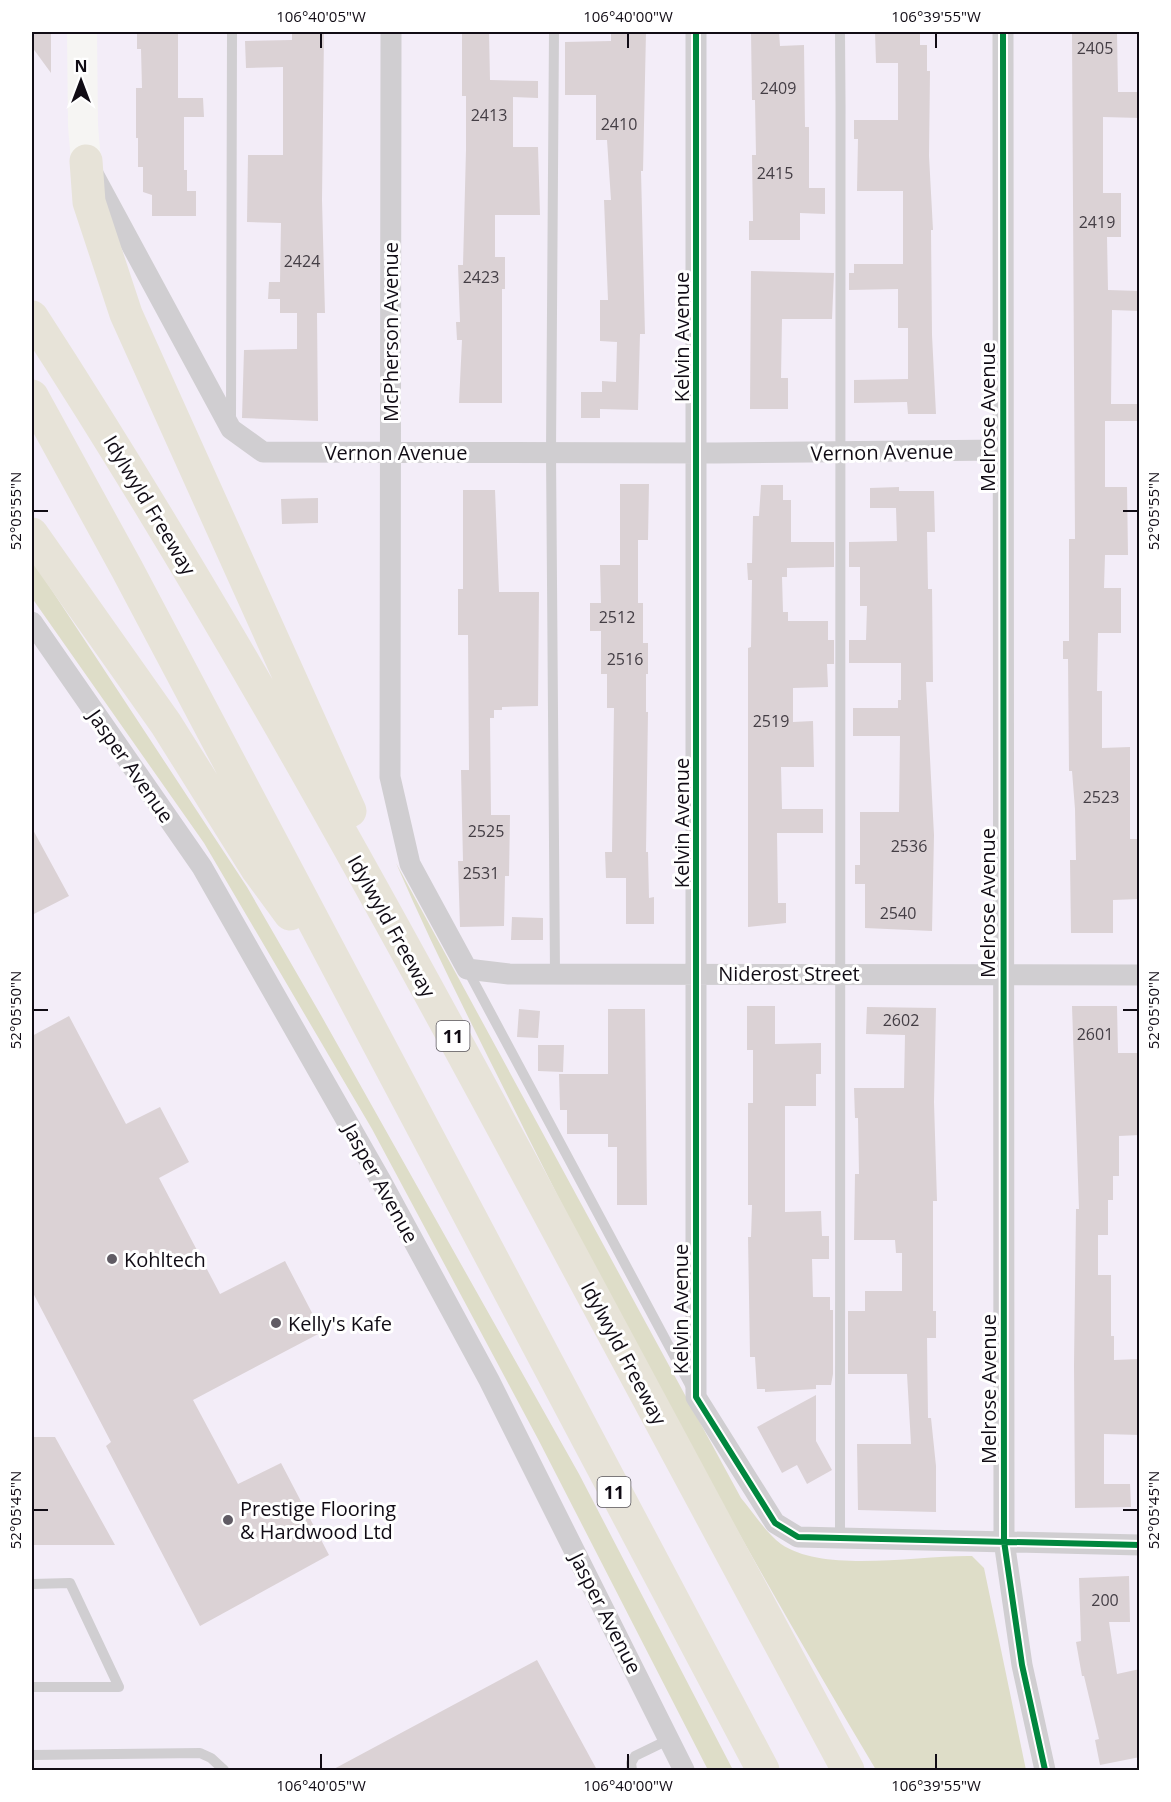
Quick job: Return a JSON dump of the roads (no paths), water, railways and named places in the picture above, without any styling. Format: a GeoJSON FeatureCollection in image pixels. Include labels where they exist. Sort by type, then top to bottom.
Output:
{"type":"FeatureCollection","features":[{"type":"Feature","properties":{"kind":"highway"},"geometry":{"type":"LineString","coordinates":[[86,161],[89,202],[126,314],[368,850],[412,959]]}},
{"type":"Feature","properties":{"kind":"highway","name":"Idylwyld Freeway"},"geometry":{"type":"LineString","coordinates":[[32,317],[115,445],[233,643],[412,959],[848,1770]]}},
{"type":"Feature","properties":{"kind":"highway","name":"11"},"geometry":{"type":"LineString","coordinates":[[32,396],[127,569],[763,1770]]}},
{"type":"Feature","properties":{"kind":"highway"},"geometry":{"type":"LineString","coordinates":[[32,534],[166,724],[257,869],[353,999]]}},
{"type":"Feature","properties":{"kind":"street","name":"Vernon Avenue"},"geometry":{"type":"LineString","coordinates":[[82,32],[82,126],[86,161],[231,429],[263,452],[843,453],[1003,450]]}},
{"type":"Feature","properties":{"kind":"street","name":"McPherson Avenue"},"geometry":{"type":"LineString","coordinates":[[391,32],[390,777],[410,864],[467,969]]}},
{"type":"Feature","properties":{"kind":"street","name":"Kelvin Avenue"},"geometry":{"type":"LineString","coordinates":[[696,32],[696,1397],[775,1522],[798,1537],[1140,1545]]}},
{"type":"Feature","properties":{"kind":"street","name":"Melrose Avenue"},"geometry":{"type":"LineString","coordinates":[[1003,32],[1004,1541],[1022,1665],[1045,1770]]}},
{"type":"Feature","properties":{"kind":"street","name":"Jasper Avenue"},"geometry":{"type":"LineString","coordinates":[[32,622],[201,867],[381,1180],[489,1380],[684,1770]]}},
{"type":"Feature","properties":{"kind":"street","name":"Niderost Street"},"geometry":{"type":"LineString","coordinates":[[467,969],[509,974],[1140,975]]}},
{"type":"Feature","properties":{"kind":"lane"},"geometry":{"type":"LineString","coordinates":[[231,429],[232,32]]}},
{"type":"Feature","properties":{"kind":"lane"},"geometry":{"type":"LineString","coordinates":[[554,32],[551,452],[555,973]]}},
{"type":"Feature","properties":{"kind":"lane"},"geometry":{"type":"LineString","coordinates":[[840,32],[843,453],[840,1539]]}},
{"type":"Feature","properties":{"kind":"lane"},"geometry":{"type":"LineString","coordinates":[[467,969],[696,1397]]}},
{"type":"Feature","properties":{"kind":"lane"},"geometry":{"type":"LineString","coordinates":[[32,1584],[69,1583],[119,1687],[32,1687]]}},
{"type":"Feature","properties":{"kind":"lane"},"geometry":{"type":"LineString","coordinates":[[632,1770],[631,1764],[635,1756],[668,1740]]}},
{"type":"Feature","properties":{"kind":"lane"},"geometry":{"type":"LineString","coordinates":[[32,1755],[200,1753],[211,1758],[224,1770]]}},
{"type":"Feature","properties":{"kind":"place","name":"Kohltech"},"geometry":{"type":"Point","coordinates":[112,1259]}},
{"type":"Feature","properties":{"kind":"place","name":"Kelly's Kafe"},"geometry":{"type":"Point","coordinates":[276,1323]}},
{"type":"Feature","properties":{"kind":"place","name":"Prestige Flooring & Hardwood Ltd"},"geometry":{"type":"Point","coordinates":[228,1520]}}]}
